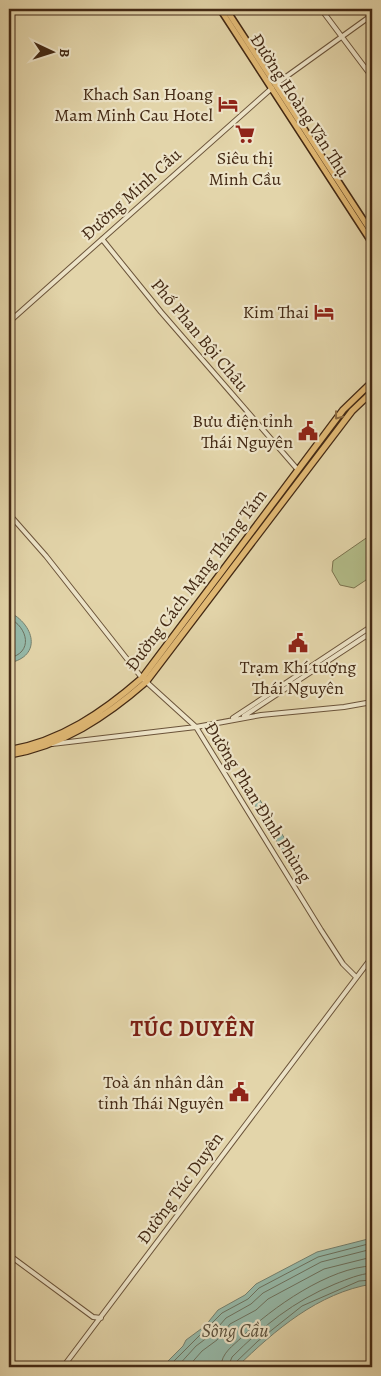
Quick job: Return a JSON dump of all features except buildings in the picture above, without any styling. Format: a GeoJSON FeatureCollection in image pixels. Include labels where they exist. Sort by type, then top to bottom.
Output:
{"type":"FeatureCollection","features":[{"type":"Feature","properties":{"kind":"highway","name":"Đường Cách Mạng Tháng Tám"},"geometry":{"type":"LineString","coordinates":[[144,680],[343,410],[372,382]]}},
{"type":"Feature","properties":{"kind":"highway","name":"Đường Cách Mạng Tháng Tám"},"geometry":{"type":"LineString","coordinates":[[9,755],[44,745],[75,729],[144,680],[352,411],[372,392]]}},
{"type":"Feature","properties":{"kind":"highway","name":"Đường Cách Mạng Tháng Tám"},"geometry":{"type":"LineString","coordinates":[[9,750],[75,729]]}},
{"type":"Feature","properties":{"kind":"main road","name":"Đường Hoàng Văn Thụ"},"geometry":{"type":"LineString","coordinates":[[220,9],[321,157],[366,228],[372,243]]}},
{"type":"Feature","properties":{"kind":"main road","name":"Đường Hoàng Văn Thụ"},"geometry":{"type":"LineString","coordinates":[[226,9],[274,86]]}},
{"type":"Feature","properties":{"kind":"main road","name":"Đường Hoàng Văn Thụ"},"geometry":{"type":"LineString","coordinates":[[366,228],[372,233]]}},
{"type":"Feature","properties":{"kind":"street"},"geometry":{"type":"LineString","coordinates":[[321,9],[372,77]]}},
{"type":"Feature","properties":{"kind":"street","name":"Đường Minh Cầu"},"geometry":{"type":"LineString","coordinates":[[9,322],[274,86],[372,15]]}},
{"type":"Feature","properties":{"kind":"street","name":"Phố Phan Bội Châu"},"geometry":{"type":"LineString","coordinates":[[102,239],[161,312],[298,470]]}},
{"type":"Feature","properties":{"kind":"street","name":"Đường Phan Đình Phùng"},"geometry":{"type":"LineString","coordinates":[[9,514],[46,556],[144,680],[196,727],[322,932],[343,964],[356,978]]}},
{"type":"Feature","properties":{"kind":"street"},"geometry":{"type":"LineString","coordinates":[[230,720],[372,626]]}},
{"type":"Feature","properties":{"kind":"street"},"geometry":{"type":"LineString","coordinates":[[242,717],[372,632]]}},
{"type":"Feature","properties":{"kind":"street"},"geometry":{"type":"LineString","coordinates":[[310,666],[314,671]]}},
{"type":"Feature","properties":{"kind":"street"},"geometry":{"type":"LineString","coordinates":[[44,745],[196,727],[242,717],[372,702]]}},
{"type":"Feature","properties":{"kind":"street"},"geometry":{"type":"LineString","coordinates":[[75,729],[80,742]]}},
{"type":"Feature","properties":{"kind":"street","name":"Đường Túc Duyên"},"geometry":{"type":"LineString","coordinates":[[63,1367],[372,957]]}},
{"type":"Feature","properties":{"kind":"street"},"geometry":{"type":"LineString","coordinates":[[9,1255],[93,1317],[101,1318]]}},
{"type":"Feature","properties":{"kind":"green space"},"geometry":{"type":"Polygon","coordinates":[[[372,534],[372,576],[354,588],[340,585],[332,571],[333,561],[372,534]]]}},
{"type":"Feature","properties":{"kind":"water"},"geometry":{"type":"Polygon","coordinates":[[[9,612],[18,617],[24,624],[29,632],[31,647],[27,654],[9,663],[9,612]]]}},
{"type":"Feature","properties":{"kind":"water"},"geometry":{"type":"Polygon","coordinates":[[[258,797],[289,845],[282,850],[252,801],[258,797]]]}},
{"type":"Feature","properties":{"kind":"water","name":"Sông Cầu"},"geometry":{"type":"Polygon","coordinates":[[[372,1238],[372,1284],[333,1296],[298,1315],[237,1367],[162,1367],[183,1346],[186,1340],[205,1326],[218,1310],[245,1295],[256,1284],[317,1252],[372,1238]]]}},
{"type":"Feature","properties":{"kind":"place","name":"Khach San Hoang Mam Minh Cau Hotel"},"geometry":{"type":"Point","coordinates":[228,104]}},
{"type":"Feature","properties":{"kind":"place","name":"Siêu thị Minh Cầu"},"geometry":{"type":"Point","coordinates":[245,134]}},
{"type":"Feature","properties":{"kind":"place","name":"Kim Thai"},"geometry":{"type":"Point","coordinates":[324,312]}},
{"type":"Feature","properties":{"kind":"place","name":"Bưu điện tỉnh Thái Nguyên"},"geometry":{"type":"Point","coordinates":[308,431]}},
{"type":"Feature","properties":{"kind":"place","name":"Trạm Khí tượng Thái Nguyên"},"geometry":{"type":"Point","coordinates":[298,643]}},
{"type":"Feature","properties":{"kind":"place","name":"Toà án nhân dân tỉnh Thái Nguyên"},"geometry":{"type":"Point","coordinates":[239,1092]}},
{"type":"Feature","properties":{"kind":"district","name":"TÚC DUYÊN"},"geometry":{"type":"Point","coordinates":[193,1029]}}]}
